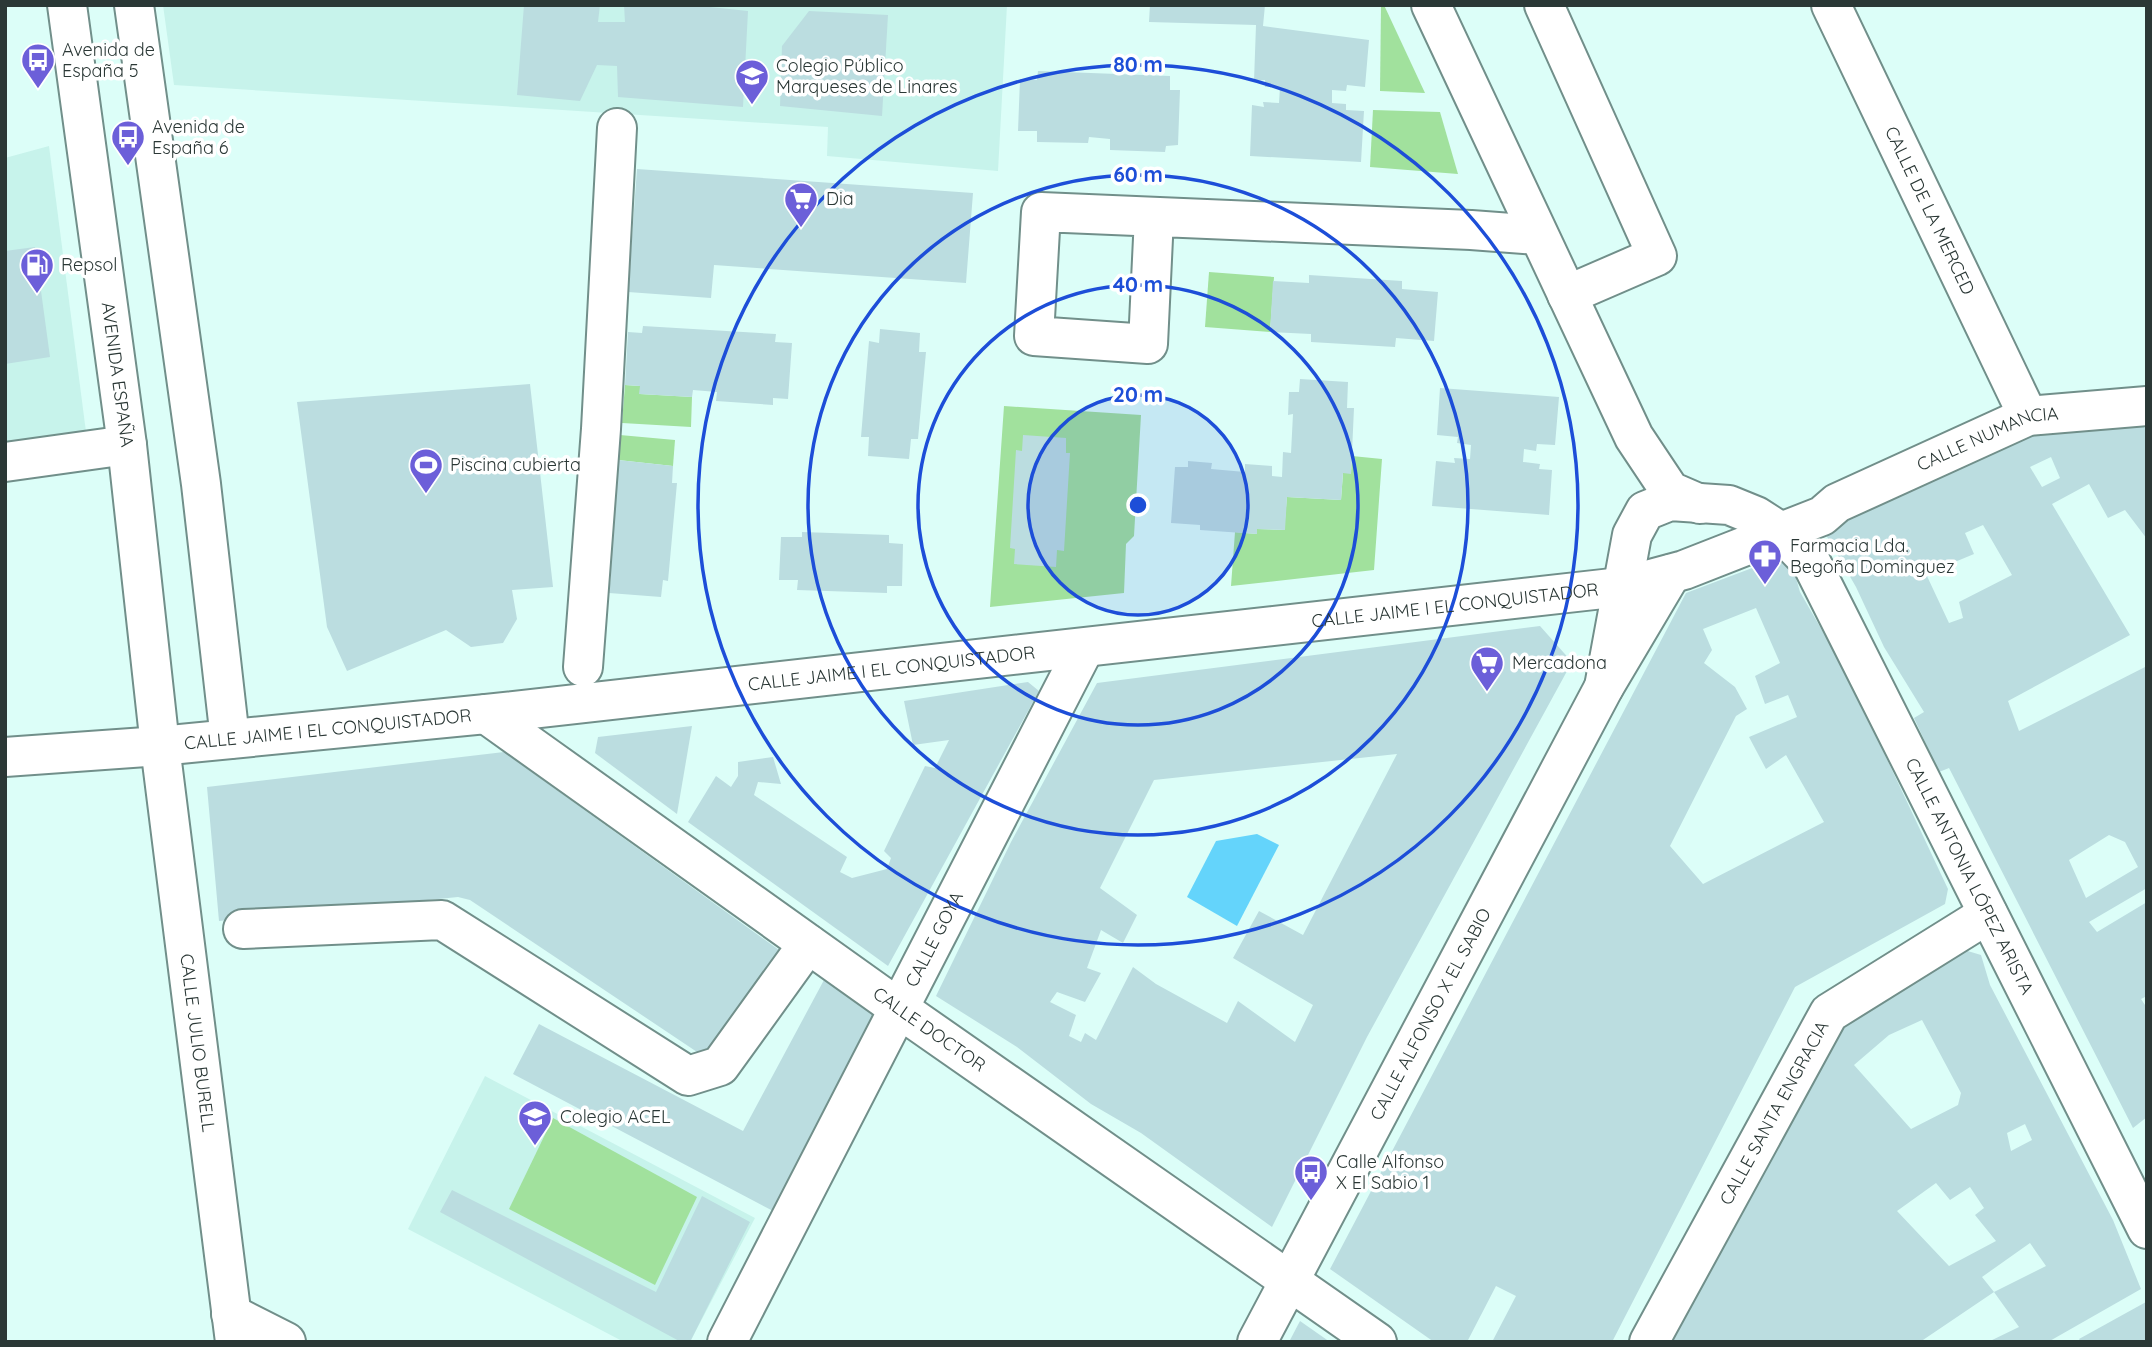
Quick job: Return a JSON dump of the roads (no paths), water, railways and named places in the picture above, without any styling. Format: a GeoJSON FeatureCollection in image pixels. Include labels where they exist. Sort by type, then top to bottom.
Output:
{"type":"FeatureCollection","features":[{"type":"Feature","properties":{"kind":"street","name":"AVENIDA ESPAÑA"},"geometry":{"type":"LineString","coordinates":[[67,5],[127,444],[160,746]]}},
{"type":"Feature","properties":{"kind":"street"},"geometry":{"type":"LineString","coordinates":[[134,5],[199,470],[230,739]]}},
{"type":"Feature","properties":{"kind":"street"},"geometry":{"type":"LineString","coordinates":[[1431,5],[1634,437],[1640,476],[1632,537],[1620,587],[1604,687]]}},
{"type":"Feature","properties":{"kind":"street"},"geometry":{"type":"LineString","coordinates":[[1544,5],[1657,256],[1567,295]]}},
{"type":"Feature","properties":{"kind":"street","name":"CALLE DE LA MERCED"},"geometry":{"type":"LineString","coordinates":[[1831,5],[2028,416]]}},
{"type":"Feature","properties":{"kind":"street"},"geometry":{"type":"LineString","coordinates":[[583,667],[601,429],[617,128]]}},
{"type":"Feature","properties":{"kind":"street"},"geometry":{"type":"LineString","coordinates":[[1154,217],[1538,235]]}},
{"type":"Feature","properties":{"kind":"street","name":"CALLE NUMANCIA"},"geometry":{"type":"LineString","coordinates":[[1684,569],[1822,516],[1837,503],[2028,416],[2147,405]]}},
{"type":"Feature","properties":{"kind":"street","name":"CALLE ANTONIA LÓPEZ ARISTA"},"geometry":{"type":"LineString","coordinates":[[1634,437],[1670,491],[1682,499],[1756,516],[1781,532],[1812,564],[2147,1229]]}},
{"type":"Feature","properties":{"kind":"street"},"geometry":{"type":"LineString","coordinates":[[5,462],[127,444]]}},
{"type":"Feature","properties":{"kind":"street"},"geometry":{"type":"LineString","coordinates":[[1684,569],[1641,570],[1633,562],[1632,537],[1645,511],[1659,504],[1675,501],[1716,505]]}},
{"type":"Feature","properties":{"kind":"street","name":"CALLE NUMANCIA"},"geometry":{"type":"LineString","coordinates":[[1716,505],[1837,503]]}},
{"type":"Feature","properties":{"kind":"street"},"geometry":{"type":"LineString","coordinates":[[1604,687],[1684,569],[1709,548],[1715,518],[1712,508],[1716,505]]}},
{"type":"Feature","properties":{"kind":"street","name":"CALLE JAIME I EL CONQUISTADOR"},"geometry":{"type":"LineString","coordinates":[[5,757],[160,746],[486,714],[1084,649],[1620,587],[1684,569]]}},
{"type":"Feature","properties":{"kind":"street"},"geometry":{"type":"LineString","coordinates":[[1559,594],[1581,606],[1596,628],[1602,644],[1604,687]]}},
{"type":"Feature","properties":{"kind":"street","name":"CALLE GOYA"},"geometry":{"type":"LineString","coordinates":[[727,1342],[901,1010],[1084,649]]}},
{"type":"Feature","properties":{"kind":"street","name":"CALLE ALFONSO X EL SABIO"},"geometry":{"type":"LineString","coordinates":[[1257,1342],[1604,687]]}},
{"type":"Feature","properties":{"kind":"street","name":"CALLE DOCTOR"},"geometry":{"type":"LineString","coordinates":[[486,714],[901,1010],[1377,1342]]}},
{"type":"Feature","properties":{"kind":"street","name":"CALLE JULIO BURELL"},"geometry":{"type":"LineString","coordinates":[[160,746],[233,1328]]}},
{"type":"Feature","properties":{"kind":"street","name":"CALLE SANTA ENGRACIA"},"geometry":{"type":"LineString","coordinates":[[1649,1342],[1829,1013],[1988,914]]}},
{"type":"Feature","properties":{"kind":"street"},"geometry":{"type":"LineString","coordinates":[[243,929],[442,920],[688,1076],[720,1066],[808,943]]}},
{"type":"Feature","properties":{"kind":"street"},"geometry":{"type":"LineString","coordinates":[[233,1328],[286,1342]]}},
{"type":"Feature","properties":{"kind":"water"},"geometry":{"type":"Polygon","coordinates":[[[1257,834],[1279,845],[1237,926],[1187,897],[1216,841],[1257,834]]]}},
{"type":"Feature","properties":{"kind":"place","name":"Avenida de España 5"},"geometry":{"type":"Point","coordinates":[38,90]}},
{"type":"Feature","properties":{"kind":"place","name":"Colegio Público Marqueses de Linares"},"geometry":{"type":"Point","coordinates":[752,106]}},
{"type":"Feature","properties":{"kind":"place","name":"Avenida de España 6"},"geometry":{"type":"Point","coordinates":[128,167]}},
{"type":"Feature","properties":{"kind":"place","name":"Dia"},"geometry":{"type":"Point","coordinates":[801,229]}},
{"type":"Feature","properties":{"kind":"place","name":"Repsol"},"geometry":{"type":"Point","coordinates":[37,295]}},
{"type":"Feature","properties":{"kind":"place","name":"Piscina cubierta"},"geometry":{"type":"Point","coordinates":[426,495]}},
{"type":"Feature","properties":{"kind":"place","name":"Farmacia Lda. Begoña Dominguez"},"geometry":{"type":"Point","coordinates":[1765,586]}},
{"type":"Feature","properties":{"kind":"place","name":"Mercadona"},"geometry":{"type":"Point","coordinates":[1487,693]}},
{"type":"Feature","properties":{"kind":"place","name":"Colegio ACEL"},"geometry":{"type":"Point","coordinates":[535,1147]}},
{"type":"Feature","properties":{"kind":"place","name":"Calle Alfonso X El Sabio 1"},"geometry":{"type":"Point","coordinates":[1311,1202]}}]}
